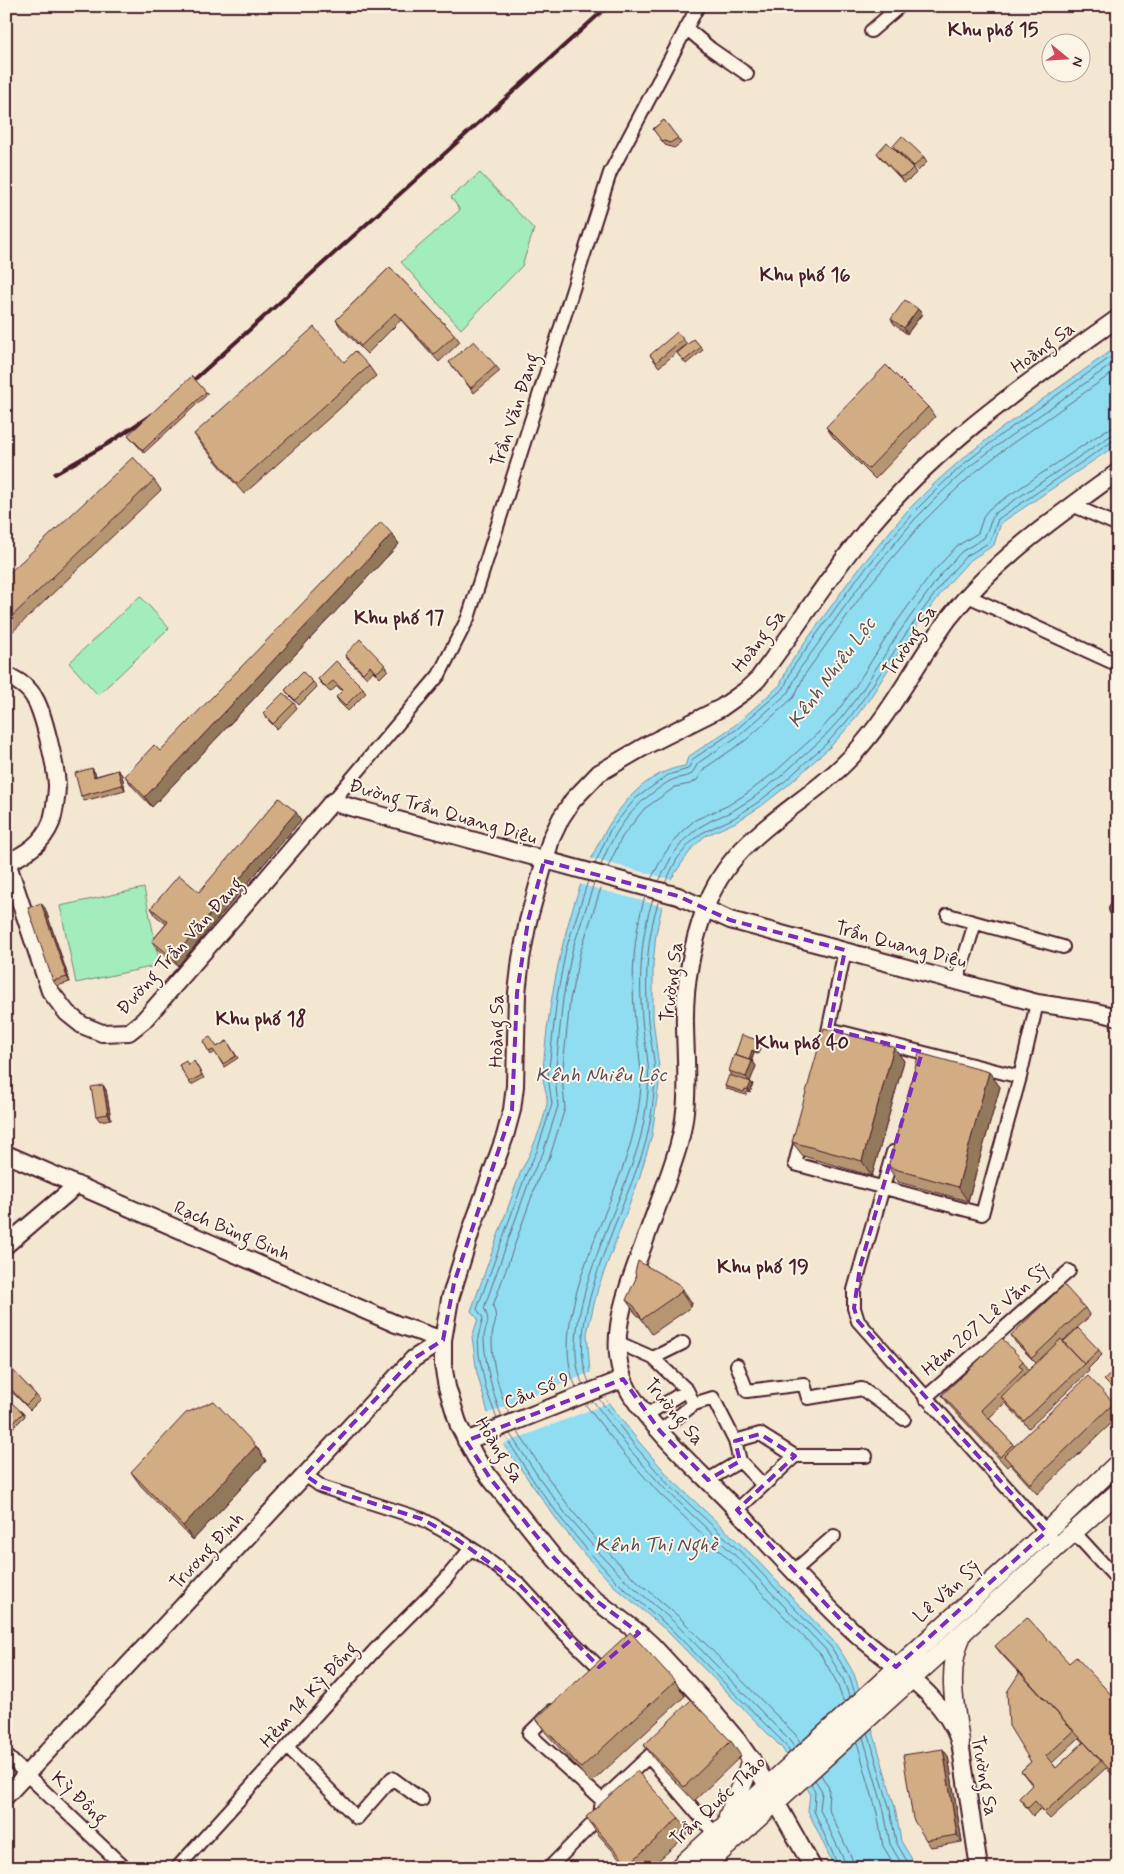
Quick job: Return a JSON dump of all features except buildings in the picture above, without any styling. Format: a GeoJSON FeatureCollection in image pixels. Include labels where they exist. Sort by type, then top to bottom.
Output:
{"type":"FeatureCollection","features":[{"type":"Feature","properties":{"kind":"main road","name":"Lê Văn Sỹ"},"geometry":{"type":"LineString","coordinates":[[797,1782],[964,1631],[1052,1538],[1118,1463]]}},
{"type":"Feature","properties":{"kind":"main road","name":"Lê Văn Sỹ"},"geometry":{"type":"LineString","coordinates":[[877,1684],[1052,1538],[1073,1531],[1118,1492]]}},
{"type":"Feature","properties":{"kind":"main road"},"geometry":{"type":"LineString","coordinates":[[960,1742],[952,1671],[955,1652],[964,1631]]}},
{"type":"Feature","properties":{"kind":"main road","name":"Trần Quốc Thảo"},"geometry":{"type":"LineString","coordinates":[[678,1868],[877,1684]]}},
{"type":"Feature","properties":{"kind":"main road"},"geometry":{"type":"LineString","coordinates":[[719,1830],[740,1791],[751,1759]]}},
{"type":"Feature","properties":{"kind":"main road","name":"Trần Quốc Thảo"},"geometry":{"type":"LineString","coordinates":[[703,1868],[797,1782]]}},
{"type":"Feature","properties":{"kind":"street","name":"Trần Văn Ðang"},"geometry":{"type":"LineString","coordinates":[[332,802],[440,676],[468,618],[610,173],[698,6]]}},
{"type":"Feature","properties":{"kind":"street"},"geometry":{"type":"LineString","coordinates":[[871,31],[900,6]]}},
{"type":"Feature","properties":{"kind":"street"},"geometry":{"type":"LineString","coordinates":[[686,28],[710,50],[747,74]]}},
{"type":"Feature","properties":{"kind":"street","name":"Hoàng Sa"},"geometry":{"type":"LineString","coordinates":[[813,1868],[751,1759],[635,1636],[594,1599],[556,1559],[490,1478],[466,1441],[453,1409],[444,1365],[443,1340],[446,1318],[452,1291],[505,1136],[512,1110],[515,1086],[517,993],[528,921],[551,839],[561,818],[573,800],[600,773],[621,760],[721,708],[745,691],[758,679],[837,568],[866,530],[894,498],[947,448],[986,415],[1118,318]]}},
{"type":"Feature","properties":{"kind":"street","name":"Trường Sa"},"geometry":{"type":"LineString","coordinates":[[979,1866],[960,1742],[944,1710],[924,1689],[841,1620],[660,1431],[631,1395],[623,1379],[618,1360],[617,1342],[624,1301],[677,1153],[684,1124],[688,1096],[686,999],[691,961],[705,909],[713,891],[738,852],[756,835],[833,775],[859,748],[950,618],[968,596],[1004,559],[1072,505],[1118,472]]}},
{"type":"Feature","properties":{"kind":"street"},"geometry":{"type":"LineString","coordinates":[[1072,505],[1118,525]]}},
{"type":"Feature","properties":{"kind":"street"},"geometry":{"type":"LineString","coordinates":[[968,596],[1118,665]]}},
{"type":"Feature","properties":{"kind":"street"},"geometry":{"type":"LineString","coordinates":[[6,675],[21,682],[35,699],[46,732],[57,785],[52,822],[44,836],[30,851],[7,862]]}},
{"type":"Feature","properties":{"kind":"street","name":"Đường Trần Quang Diệu"},"geometry":{"type":"LineString","coordinates":[[332,802],[544,861]]}},
{"type":"Feature","properties":{"kind":"street","name":"Đường Trần Văn Đang"},"geometry":{"type":"LineString","coordinates":[[7,862],[50,991],[67,1013],[82,1025],[102,1033],[129,1032],[144,1020],[332,802]]}},
{"type":"Feature","properties":{"kind":"street","name":"Trần Quang Diệu"},"geometry":{"type":"LineString","coordinates":[[544,861],[678,896],[730,920],[1037,1003],[1118,1017]]}},
{"type":"Feature","properties":{"kind":"street"},"geometry":{"type":"LineString","coordinates":[[948,916],[1063,947]]}},
{"type":"Feature","properties":{"kind":"street"},"geometry":{"type":"LineString","coordinates":[[957,981],[975,922]]}},
{"type":"Feature","properties":{"kind":"street"},"geometry":{"type":"LineString","coordinates":[[822,1058],[845,950]]}},
{"type":"Feature","properties":{"kind":"street"},"geometry":{"type":"LineString","coordinates":[[805,1125],[795,1164],[982,1214],[1020,1077],[1037,1003]]}},
{"type":"Feature","properties":{"kind":"street"},"geometry":{"type":"LineString","coordinates":[[829,1029],[921,1057],[1020,1077]]}},
{"type":"Feature","properties":{"kind":"street"},"geometry":{"type":"LineString","coordinates":[[883,1187],[896,1142]]}},
{"type":"Feature","properties":{"kind":"street","name":"Rạch Bùng Binh"},"geometry":{"type":"LineString","coordinates":[[6,1154],[396,1324],[443,1340]]}},
{"type":"Feature","properties":{"kind":"street"},"geometry":{"type":"LineString","coordinates":[[6,1245],[77,1185]]}},
{"type":"Feature","properties":{"kind":"street","name":"Hẻm 207 Lê Văn Sỹ"},"geometry":{"type":"LineString","coordinates":[[883,1187],[854,1290],[854,1308],[858,1321],[1052,1538]]}},
{"type":"Feature","properties":{"kind":"street","name":"Hẻm 207 Lê Văn Sỹ"},"geometry":{"type":"LineString","coordinates":[[925,1398],[1070,1271]]}},
{"type":"Feature","properties":{"kind":"street","name":"Trương Định"},"geometry":{"type":"LineString","coordinates":[[6,1796],[413,1359],[443,1340]]}},
{"type":"Feature","properties":{"kind":"street"},"geometry":{"type":"LineString","coordinates":[[617,1342],[654,1358],[687,1390],[694,1404]]}},
{"type":"Feature","properties":{"kind":"street"},"geometry":{"type":"LineString","coordinates":[[654,1358],[683,1343]]}},
{"type":"Feature","properties":{"kind":"street"},"geometry":{"type":"LineString","coordinates":[[737,1365],[747,1391],[804,1384],[808,1398],[862,1389],[904,1419]]}},
{"type":"Feature","properties":{"kind":"street","name":"Cầu Số 9"},"geometry":{"type":"LineString","coordinates":[[466,1441],[623,1379]]}},
{"type":"Feature","properties":{"kind":"street"},"geometry":{"type":"LineString","coordinates":[[646,1414],[687,1390]]}},
{"type":"Feature","properties":{"kind":"street"},"geometry":{"type":"LineString","coordinates":[[660,1431],[694,1404],[713,1398],[735,1441],[740,1461],[763,1485]]}},
{"type":"Feature","properties":{"kind":"street"},"geometry":{"type":"LineString","coordinates":[[735,1441],[760,1434],[795,1456],[866,1456]]}},
{"type":"Feature","properties":{"kind":"street"},"geometry":{"type":"LineString","coordinates":[[737,1510],[795,1456]]}},
{"type":"Feature","properties":{"kind":"street"},"geometry":{"type":"LineString","coordinates":[[708,1480],[740,1461]]}},
{"type":"Feature","properties":{"kind":"street"},"geometry":{"type":"LineString","coordinates":[[305,1474],[322,1487],[422,1519],[471,1548],[519,1584],[564,1633],[599,1667]]}},
{"type":"Feature","properties":{"kind":"street"},"geometry":{"type":"LineString","coordinates":[[1073,1531],[1118,1580]]}},
{"type":"Feature","properties":{"kind":"street"},"geometry":{"type":"LineString","coordinates":[[794,1571],[834,1536]]}},
{"type":"Feature","properties":{"kind":"street","name":"Hẻm 14 Kỳ Ðồng"},"geometry":{"type":"LineString","coordinates":[[176,1868],[376,1650],[444,1581],[471,1548]]}},
{"type":"Feature","properties":{"kind":"street"},"geometry":{"type":"LineString","coordinates":[[558,1705],[529,1734],[531,1738],[602,1800]]}},
{"type":"Feature","properties":{"kind":"street"},"geometry":{"type":"LineString","coordinates":[[549,1868],[600,1816],[602,1800],[670,1737]]}},
{"type":"Feature","properties":{"kind":"street"},"geometry":{"type":"LineString","coordinates":[[287,1747],[357,1818],[392,1778],[422,1800]]}},
{"type":"Feature","properties":{"kind":"street","name":"Kỳ Ðồng"},"geometry":{"type":"LineString","coordinates":[[6,1755],[125,1868]]}},
{"type":"Feature","properties":{"kind":"street"},"geometry":{"type":"LineString","coordinates":[[649,1757],[719,1830]]}},
{"type":"Feature","properties":{"kind":"highlighted area"},"geometry":{"type":"Polygon","coordinates":[[[544,861],[678,896],[730,920],[845,950],[829,1029],[922,1052],[860,1267],[854,1308],[858,1321],[1046,1532],[896,1667],[841,1620],[737,1510],[795,1456],[760,1434],[735,1441],[740,1461],[708,1480],[660,1431],[623,1379],[466,1441],[490,1478],[555,1559],[594,1599],[639,1633],[599,1667],[519,1584],[451,1535],[422,1519],[322,1487],[305,1475],[413,1359],[443,1340],[454,1283],[512,1110],[517,993],[528,921],[544,861]]]}},
{"type":"Feature","properties":{"kind":"green space"},"geometry":{"type":"Polygon","coordinates":[[[480,173],[534,229],[522,266],[461,329],[401,262],[460,210],[451,197],[480,173]]]}},
{"type":"Feature","properties":{"kind":"green space"},"geometry":{"type":"Polygon","coordinates":[[[140,596],[169,628],[98,695],[69,663],[140,596]]]}},
{"type":"Feature","properties":{"kind":"green space"},"geometry":{"type":"Polygon","coordinates":[[[144,888],[160,965],[76,983],[60,906],[144,888]]]}},
{"type":"Feature","properties":{"kind":"water","name":"Kênh Nhiêu Lộc"},"geometry":{"type":"Polygon","coordinates":[[[1118,346],[1118,444],[1001,523],[994,545],[969,561],[948,584],[909,637],[870,698],[850,725],[831,746],[787,786],[760,807],[736,822],[705,836],[693,847],[671,879],[662,906],[656,934],[653,964],[653,1019],[660,1076],[652,1135],[639,1179],[598,1288],[587,1333],[590,1373],[597,1388],[639,1442],[672,1480],[752,1555],[835,1643],[854,1674],[895,1808],[901,1841],[917,1868],[835,1868],[808,1811],[810,1793],[782,1748],[666,1630],[614,1586],[585,1555],[560,1524],[503,1444],[488,1413],[477,1373],[472,1337],[478,1319],[471,1311],[521,1171],[536,1139],[545,1113],[547,1101],[543,1067],[549,1013],[567,927],[582,882],[600,840],[623,805],[651,779],[685,766],[688,757],[734,726],[780,685],[789,665],[852,577],[907,511],[935,483],[999,430],[1118,346]]]}},
{"type":"Feature","properties":{"kind":"pier"},"geometry":{"type":"Polygon","coordinates":[[[589,858],[673,880],[665,907],[579,884],[589,858]]]}},
{"type":"Feature","properties":{"kind":"pier"},"geometry":{"type":"Polygon","coordinates":[[[592,1372],[608,1403],[501,1445],[486,1414],[592,1372]]]}},
{"type":"Feature","properties":{"kind":"railway"},"geometry":{"type":"LineString","coordinates":[[185,388],[608,6]]}},
{"type":"Feature","properties":{"kind":"railway"},"geometry":{"type":"LineString","coordinates":[[55,474],[109,443],[154,413]]}},
{"type":"Feature","properties":{"kind":"district","name":"Khu phố 15"},"geometry":{"type":"Point","coordinates":[993,30]}},
{"type":"Feature","properties":{"kind":"district","name":"Khu phố 16"},"geometry":{"type":"Point","coordinates":[805,275]}},
{"type":"Feature","properties":{"kind":"district","name":"Khu phố 17"},"geometry":{"type":"Point","coordinates":[399,618]}},
{"type":"Feature","properties":{"kind":"district","name":"Khu phố 18"},"geometry":{"type":"Point","coordinates":[261,1019]}},
{"type":"Feature","properties":{"kind":"district","name":"Khu phố 40"},"geometry":{"type":"Point","coordinates":[802,1043]}},
{"type":"Feature","properties":{"kind":"district","name":"Khu phố 19"},"geometry":{"type":"Point","coordinates":[763,1267]}},
{"type":"Feature","properties":{"kind":"water label","name":"Kênh Thị Nghè"},"geometry":{"type":"Point","coordinates":[656,1545]}}]}
